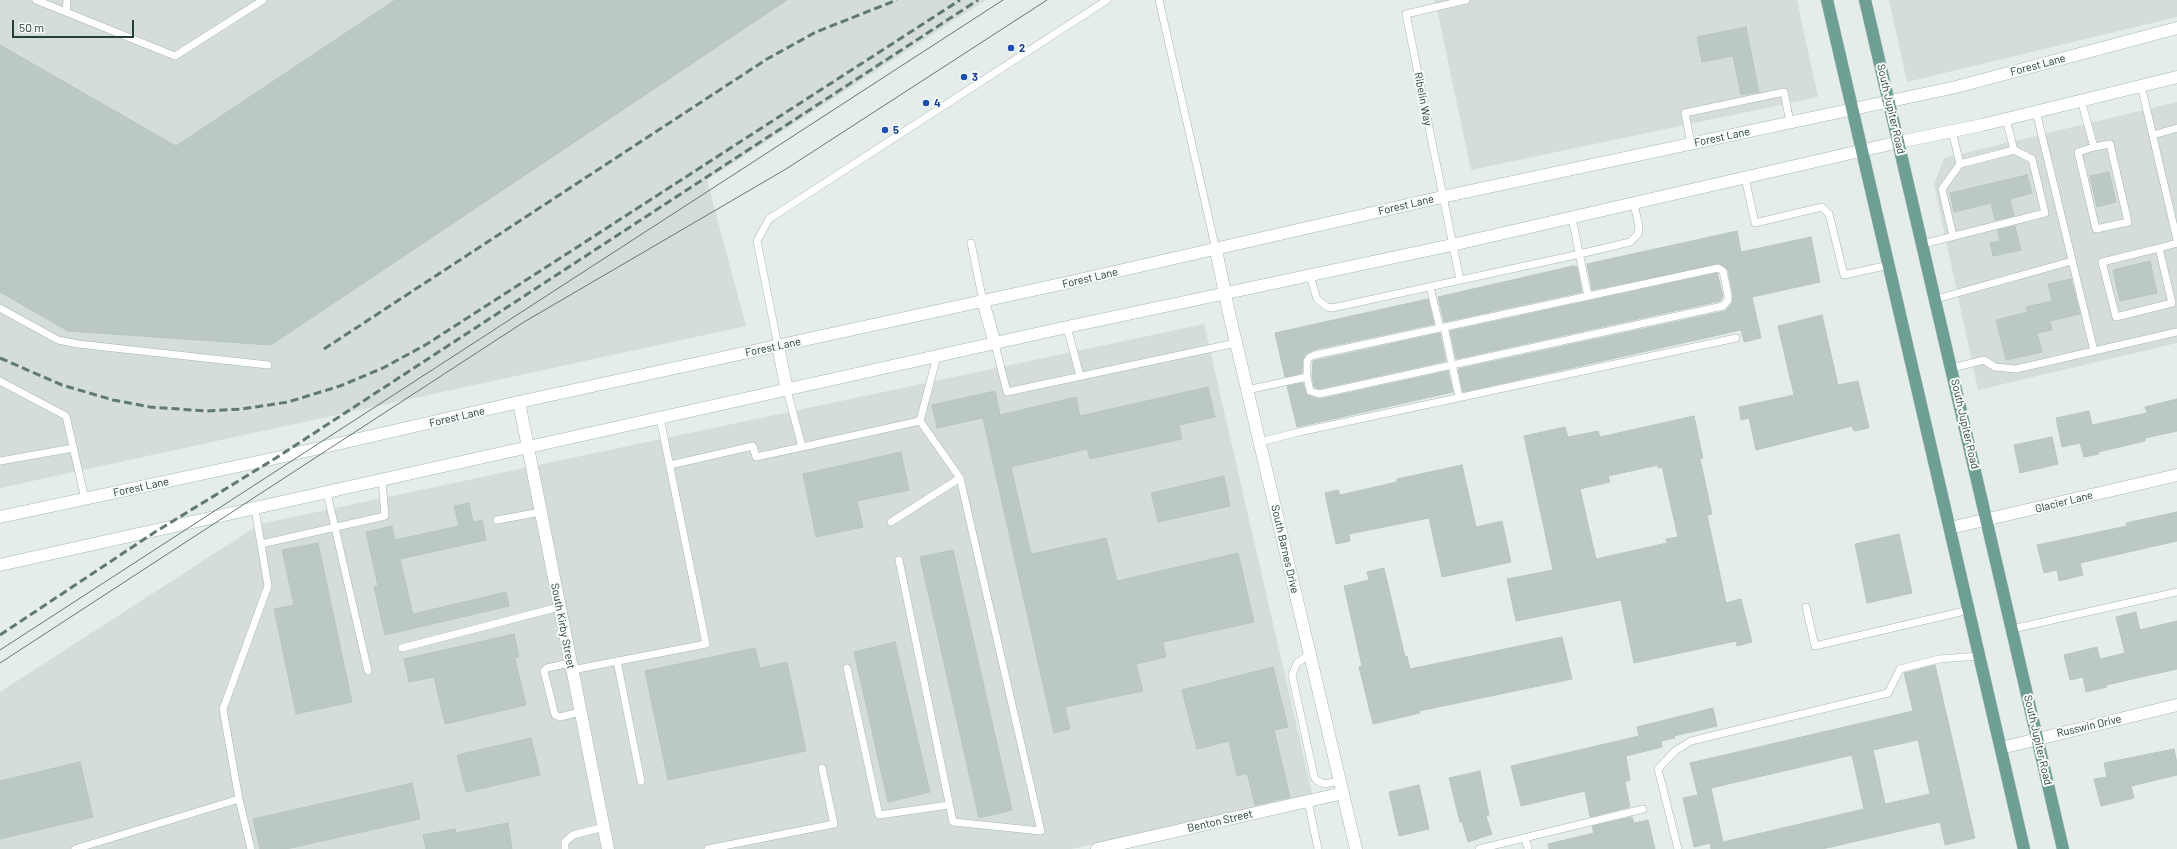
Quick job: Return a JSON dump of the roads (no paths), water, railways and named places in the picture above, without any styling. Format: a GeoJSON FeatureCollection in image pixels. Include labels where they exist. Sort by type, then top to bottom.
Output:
{"type":"FeatureCollection","features":[{"type":"Feature","properties":{"kind":"main road"},"geometry":{"type":"LineString","coordinates":[[1827,0],[2024,849]]}},
{"type":"Feature","properties":{"kind":"main road","name":"South Jupiter Road"},"geometry":{"type":"LineString","coordinates":[[1865,0],[1936,299],[2063,849]]}},
{"type":"Feature","properties":{"kind":"main road","name":"Forest Lane"},"geometry":{"type":"LineString","coordinates":[[0,517],[276,458],[519,402],[1216,250],[1442,197],[1956,87],[2177,28]]}},
{"type":"Feature","properties":{"kind":"main road"},"geometry":{"type":"LineString","coordinates":[[0,565],[1067,327],[1452,245],[1899,142],[2006,119],[2177,76]]}},
{"type":"Feature","properties":{"kind":"main road","name":"South Barnes Drive"},"geometry":{"type":"LineString","coordinates":[[1216,250],[1236,343],[1356,849]]}},
{"type":"Feature","properties":{"kind":"main road"},"geometry":{"type":"LineString","coordinates":[[983,301],[995,344]]}},
{"type":"Feature","properties":{"kind":"main road"},"geometry":{"type":"LineString","coordinates":[[778,346],[787,390]]}},
{"type":"Feature","properties":{"kind":"main road","name":"South Kirby Street"},"geometry":{"type":"LineString","coordinates":[[519,402],[608,849]]}},
{"type":"Feature","properties":{"kind":"main road","name":"Glacier Lane"},"geometry":{"type":"LineString","coordinates":[[1950,528],[1987,521],[2177,475]]}},
{"type":"Feature","properties":{"kind":"main road","name":"Russwin Drive"},"geometry":{"type":"LineString","coordinates":[[2001,748],[2177,705]]}},
{"type":"Feature","properties":{"kind":"main road","name":"Benton Street"},"geometry":{"type":"LineString","coordinates":[[1097,849],[1343,793]]}},
{"type":"Feature","properties":{"kind":"lane"},"geometry":{"type":"LineString","coordinates":[[36,0],[175,56],[263,0]]}},
{"type":"Feature","properties":{"kind":"lane"},"geometry":{"type":"LineString","coordinates":[[66,12],[67,0]]}},
{"type":"Feature","properties":{"kind":"lane"},"geometry":{"type":"LineString","coordinates":[[778,346],[757,241],[769,219],[1107,0]]}},
{"type":"Feature","properties":{"kind":"lane"},"geometry":{"type":"LineString","coordinates":[[1159,0],[1216,250]]}},
{"type":"Feature","properties":{"kind":"lane","name":"Ribelin Way"},"geometry":{"type":"LineString","coordinates":[[1460,280],[1406,14],[1466,0]]}},
{"type":"Feature","properties":{"kind":"lane"},"geometry":{"type":"LineString","coordinates":[[2141,85],[2177,240]]}},
{"type":"Feature","properties":{"kind":"lane"},"geometry":{"type":"LineString","coordinates":[[1691,144],[1685,113],[1784,92],[1790,122]]}},
{"type":"Feature","properties":{"kind":"lane"},"geometry":{"type":"LineString","coordinates":[[2081,100],[2094,147]]}},
{"type":"Feature","properties":{"kind":"lane"},"geometry":{"type":"LineString","coordinates":[[2036,111],[2094,351]]}},
{"type":"Feature","properties":{"kind":"lane"},"geometry":{"type":"LineString","coordinates":[[2006,119],[2014,150]]}},
{"type":"Feature","properties":{"kind":"lane"},"geometry":{"type":"LineString","coordinates":[[2153,135],[2177,128]]}},
{"type":"Feature","properties":{"kind":"lane"},"geometry":{"type":"LineString","coordinates":[[1952,131],[1960,164]]}},
{"type":"Feature","properties":{"kind":"lane"},"geometry":{"type":"LineString","coordinates":[[2110,144],[2128,222],[2096,230],[2078,152],[2094,147],[2110,144]]}},
{"type":"Feature","properties":{"kind":"lane"},"geometry":{"type":"LineString","coordinates":[[1923,244],[2045,213],[2032,159],[2014,150],[1960,164],[1942,189],[1953,236]]}},
{"type":"Feature","properties":{"kind":"lane"},"geometry":{"type":"LineString","coordinates":[[1745,178],[1755,223],[1822,206],[1829,214],[1844,275],[1889,265]]}},
{"type":"Feature","properties":{"kind":"lane"},"geometry":{"type":"LineString","coordinates":[[1310,276],[1317,299],[1327,307],[1332,308],[1580,254],[1630,242],[1638,234],[1639,226],[1634,204]]}},
{"type":"Feature","properties":{"kind":"lane"},"geometry":{"type":"LineString","coordinates":[[1572,218],[1588,296]]}},
{"type":"Feature","properties":{"kind":"lane"},"geometry":{"type":"LineString","coordinates":[[971,243],[983,301]]}},
{"type":"Feature","properties":{"kind":"lane"},"geometry":{"type":"LineString","coordinates":[[2159,248],[2172,303],[2116,317],[2102,262],[2159,248],[2177,244]]}},
{"type":"Feature","properties":{"kind":"lane"},"geometry":{"type":"LineString","coordinates":[[1936,299],[2072,261]]}},
{"type":"Feature","properties":{"kind":"lane"},"geometry":{"type":"LineString","coordinates":[[1718,268],[1722,272],[1728,300],[1723,306],[1718,308],[1320,394],[1310,391],[1307,377],[1307,361],[1310,357],[1315,355],[1588,296],[1718,268]]}},
{"type":"Feature","properties":{"kind":"lane"},"geometry":{"type":"LineString","coordinates":[[1430,287],[1460,397]]}},
{"type":"Feature","properties":{"kind":"lane"},"geometry":{"type":"LineString","coordinates":[[0,308],[58,340],[78,344],[268,365]]}},
{"type":"Feature","properties":{"kind":"lane"},"geometry":{"type":"LineString","coordinates":[[1067,327],[1080,376]]}},
{"type":"Feature","properties":{"kind":"lane"},"geometry":{"type":"LineString","coordinates":[[1952,368],[1984,360],[1994,367],[2016,369],[2177,332]]}},
{"type":"Feature","properties":{"kind":"lane"},"geometry":{"type":"LineString","coordinates":[[1260,442],[1299,432],[1736,338]]}},
{"type":"Feature","properties":{"kind":"lane"},"geometry":{"type":"LineString","coordinates":[[995,344],[1007,392],[1236,343]]}},
{"type":"Feature","properties":{"kind":"lane"},"geometry":{"type":"LineString","coordinates":[[899,560],[953,822],[1041,831],[960,478],[920,421],[937,356]]}},
{"type":"Feature","properties":{"kind":"lane"},"geometry":{"type":"LineString","coordinates":[[1247,390],[1307,377]]}},
{"type":"Feature","properties":{"kind":"lane"},"geometry":{"type":"LineString","coordinates":[[0,380],[66,416],[85,499]]}},
{"type":"Feature","properties":{"kind":"lane"},"geometry":{"type":"LineString","coordinates":[[787,390],[802,447]]}},
{"type":"Feature","properties":{"kind":"lane"},"geometry":{"type":"LineString","coordinates":[[580,712],[560,717],[555,714],[544,672],[547,668],[617,661],[706,644],[660,418]]}},
{"type":"Feature","properties":{"kind":"lane"},"geometry":{"type":"LineString","coordinates":[[670,464],[753,446],[756,457],[920,421]]}},
{"type":"Feature","properties":{"kind":"lane"},"geometry":{"type":"LineString","coordinates":[[0,461],[73,448]]}},
{"type":"Feature","properties":{"kind":"lane"},"geometry":{"type":"LineString","coordinates":[[891,522],[960,478]]}},
{"type":"Feature","properties":{"kind":"lane"},"geometry":{"type":"LineString","coordinates":[[261,544],[385,516],[382,480]]}},
{"type":"Feature","properties":{"kind":"lane"},"geometry":{"type":"LineString","coordinates":[[328,493],[368,671]]}},
{"type":"Feature","properties":{"kind":"lane"},"geometry":{"type":"LineString","coordinates":[[251,849],[239,799],[223,709],[268,586],[255,509]]}},
{"type":"Feature","properties":{"kind":"lane"},"geometry":{"type":"LineString","coordinates":[[497,520],[540,512]]}},
{"type":"Feature","properties":{"kind":"lane"},"geometry":{"type":"LineString","coordinates":[[2012,629],[2177,592]]}},
{"type":"Feature","properties":{"kind":"lane"},"geometry":{"type":"LineString","coordinates":[[402,648],[559,607]]}},
{"type":"Feature","properties":{"kind":"lane"},"geometry":{"type":"LineString","coordinates":[[1806,607],[1815,646],[1969,610]]}},
{"type":"Feature","properties":{"kind":"lane"},"geometry":{"type":"LineString","coordinates":[[1310,654],[1297,663],[1292,675],[1314,776],[1316,780],[1324,784],[1340,781]]}},
{"type":"Feature","properties":{"kind":"lane"},"geometry":{"type":"LineString","coordinates":[[1678,849],[1658,769],[1681,748],[1692,741],[1888,693],[1900,669],[1939,659],[1980,656]]}},
{"type":"Feature","properties":{"kind":"lane"},"geometry":{"type":"LineString","coordinates":[[617,661],[641,782]]}},
{"type":"Feature","properties":{"kind":"lane"},"geometry":{"type":"LineString","coordinates":[[847,668],[879,816],[949,805]]}},
{"type":"Feature","properties":{"kind":"lane"},"geometry":{"type":"LineString","coordinates":[[708,849],[834,824],[822,768]]}},
{"type":"Feature","properties":{"kind":"lane"},"geometry":{"type":"LineString","coordinates":[[75,849],[239,799]]}},
{"type":"Feature","properties":{"kind":"lane"},"geometry":{"type":"LineString","coordinates":[[1308,801],[1318,849]]}},
{"type":"Feature","properties":{"kind":"lane"},"geometry":{"type":"LineString","coordinates":[[1478,849],[1643,809]]}},
{"type":"Feature","properties":{"kind":"lane"},"geometry":{"type":"LineString","coordinates":[[565,849],[565,842],[573,835],[604,827]]}},
{"type":"Feature","properties":{"kind":"lane"},"geometry":{"type":"LineString","coordinates":[[1524,838],[1528,849]]}},
{"type":"Feature","properties":{"kind":"tram line"},"geometry":{"type":"LineString","coordinates":[[0,650],[1003,0]]}},
{"type":"Feature","properties":{"kind":"tram line"},"geometry":{"type":"LineString","coordinates":[[0,663],[524,322],[786,169],[1047,0]]}},
{"type":"Feature","properties":{"kind":"railway"},"geometry":{"type":"LineString","coordinates":[[324,349],[767,59],[816,32],[897,0]]}},
{"type":"Feature","properties":{"kind":"railway"},"geometry":{"type":"LineString","coordinates":[[0,358],[62,385],[113,400],[150,407],[206,411],[242,409],[288,402],[340,386],[383,368],[427,344],[960,0]]}},
{"type":"Feature","properties":{"kind":"railway"},"geometry":{"type":"LineString","coordinates":[[0,635],[155,532],[276,458],[978,0]]}},
{"type":"Feature","properties":{"kind":"place","name":"2"},"geometry":{"type":"Point","coordinates":[1011,48]}},
{"type":"Feature","properties":{"kind":"place","name":"3"},"geometry":{"type":"Point","coordinates":[964,77]}},
{"type":"Feature","properties":{"kind":"place","name":"4"},"geometry":{"type":"Point","coordinates":[926,103]}},
{"type":"Feature","properties":{"kind":"place","name":"5"},"geometry":{"type":"Point","coordinates":[885,130]}}]}
